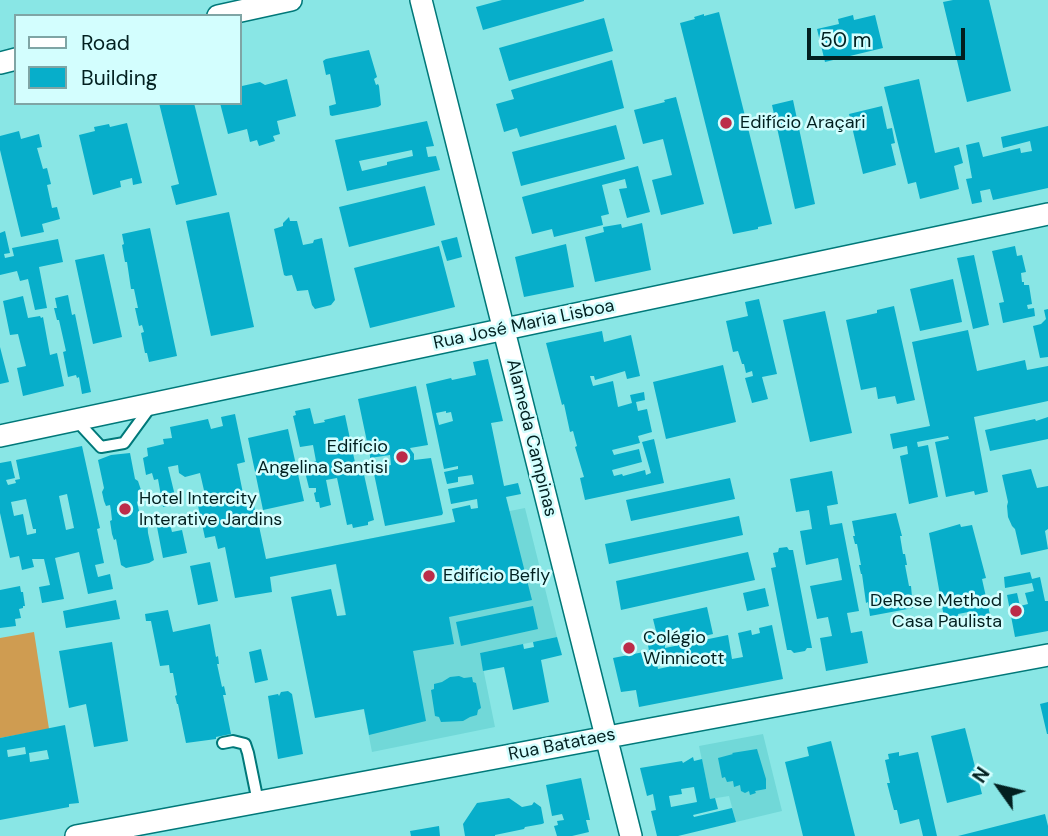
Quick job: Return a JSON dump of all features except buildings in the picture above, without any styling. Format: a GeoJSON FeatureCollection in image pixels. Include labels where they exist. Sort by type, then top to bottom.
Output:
{"type":"FeatureCollection","features":[{"type":"Feature","properties":{"kind":"street"},"geometry":{"type":"LineString","coordinates":[[227,14],[291,0]]}},
{"type":"Feature","properties":{"kind":"street","name":"Alameda Campinas"},"geometry":{"type":"LineString","coordinates":[[421,0],[631,836]]}},
{"type":"Feature","properties":{"kind":"street","name":"Rua José Maria Lisboa"},"geometry":{"type":"LineString","coordinates":[[0,436],[1048,214]]}},
{"type":"Feature","properties":{"kind":"street","name":"Rua Batataes"},"geometry":{"type":"LineString","coordinates":[[76,836],[1048,655]]}},
{"type":"Feature","properties":{"kind":"lane"},"geometry":{"type":"LineString","coordinates":[[76,420],[101,447],[124,443],[152,404]]}},
{"type":"Feature","properties":{"kind":"lane"},"geometry":{"type":"LineString","coordinates":[[223,743],[233,741],[245,744],[258,802]]}},
{"type":"Feature","properties":{"kind":"shaded area"},"geometry":{"type":"Polygon","coordinates":[[[525,508],[557,637],[480,653],[495,727],[372,752],[332,546],[525,508]]]}},
{"type":"Feature","properties":{"kind":"shaded area"},"geometry":{"type":"Polygon","coordinates":[[[34,632],[49,729],[0,738],[0,638],[34,632]]]}},
{"type":"Feature","properties":{"kind":"shaded area"},"geometry":{"type":"Polygon","coordinates":[[[763,734],[782,811],[736,822],[729,796],[710,799],[699,746],[763,734]]]}},
{"type":"Feature","properties":{"kind":"place","name":"Edifício Araçari"},"geometry":{"type":"Point","coordinates":[726,123]}},
{"type":"Feature","properties":{"kind":"place","name":"Edifício Angelina Santisi"},"geometry":{"type":"Point","coordinates":[402,457]}},
{"type":"Feature","properties":{"kind":"place","name":"Hotel Intercity Interative Jardins"},"geometry":{"type":"Point","coordinates":[125,509]}},
{"type":"Feature","properties":{"kind":"place","name":"Edifício Befly"},"geometry":{"type":"Point","coordinates":[429,576]}},
{"type":"Feature","properties":{"kind":"place","name":"DeRose Method Casa Paulista"},"geometry":{"type":"Point","coordinates":[1016,611]}},
{"type":"Feature","properties":{"kind":"place","name":"Colégio Winnicott"},"geometry":{"type":"Point","coordinates":[629,648]}}]}
